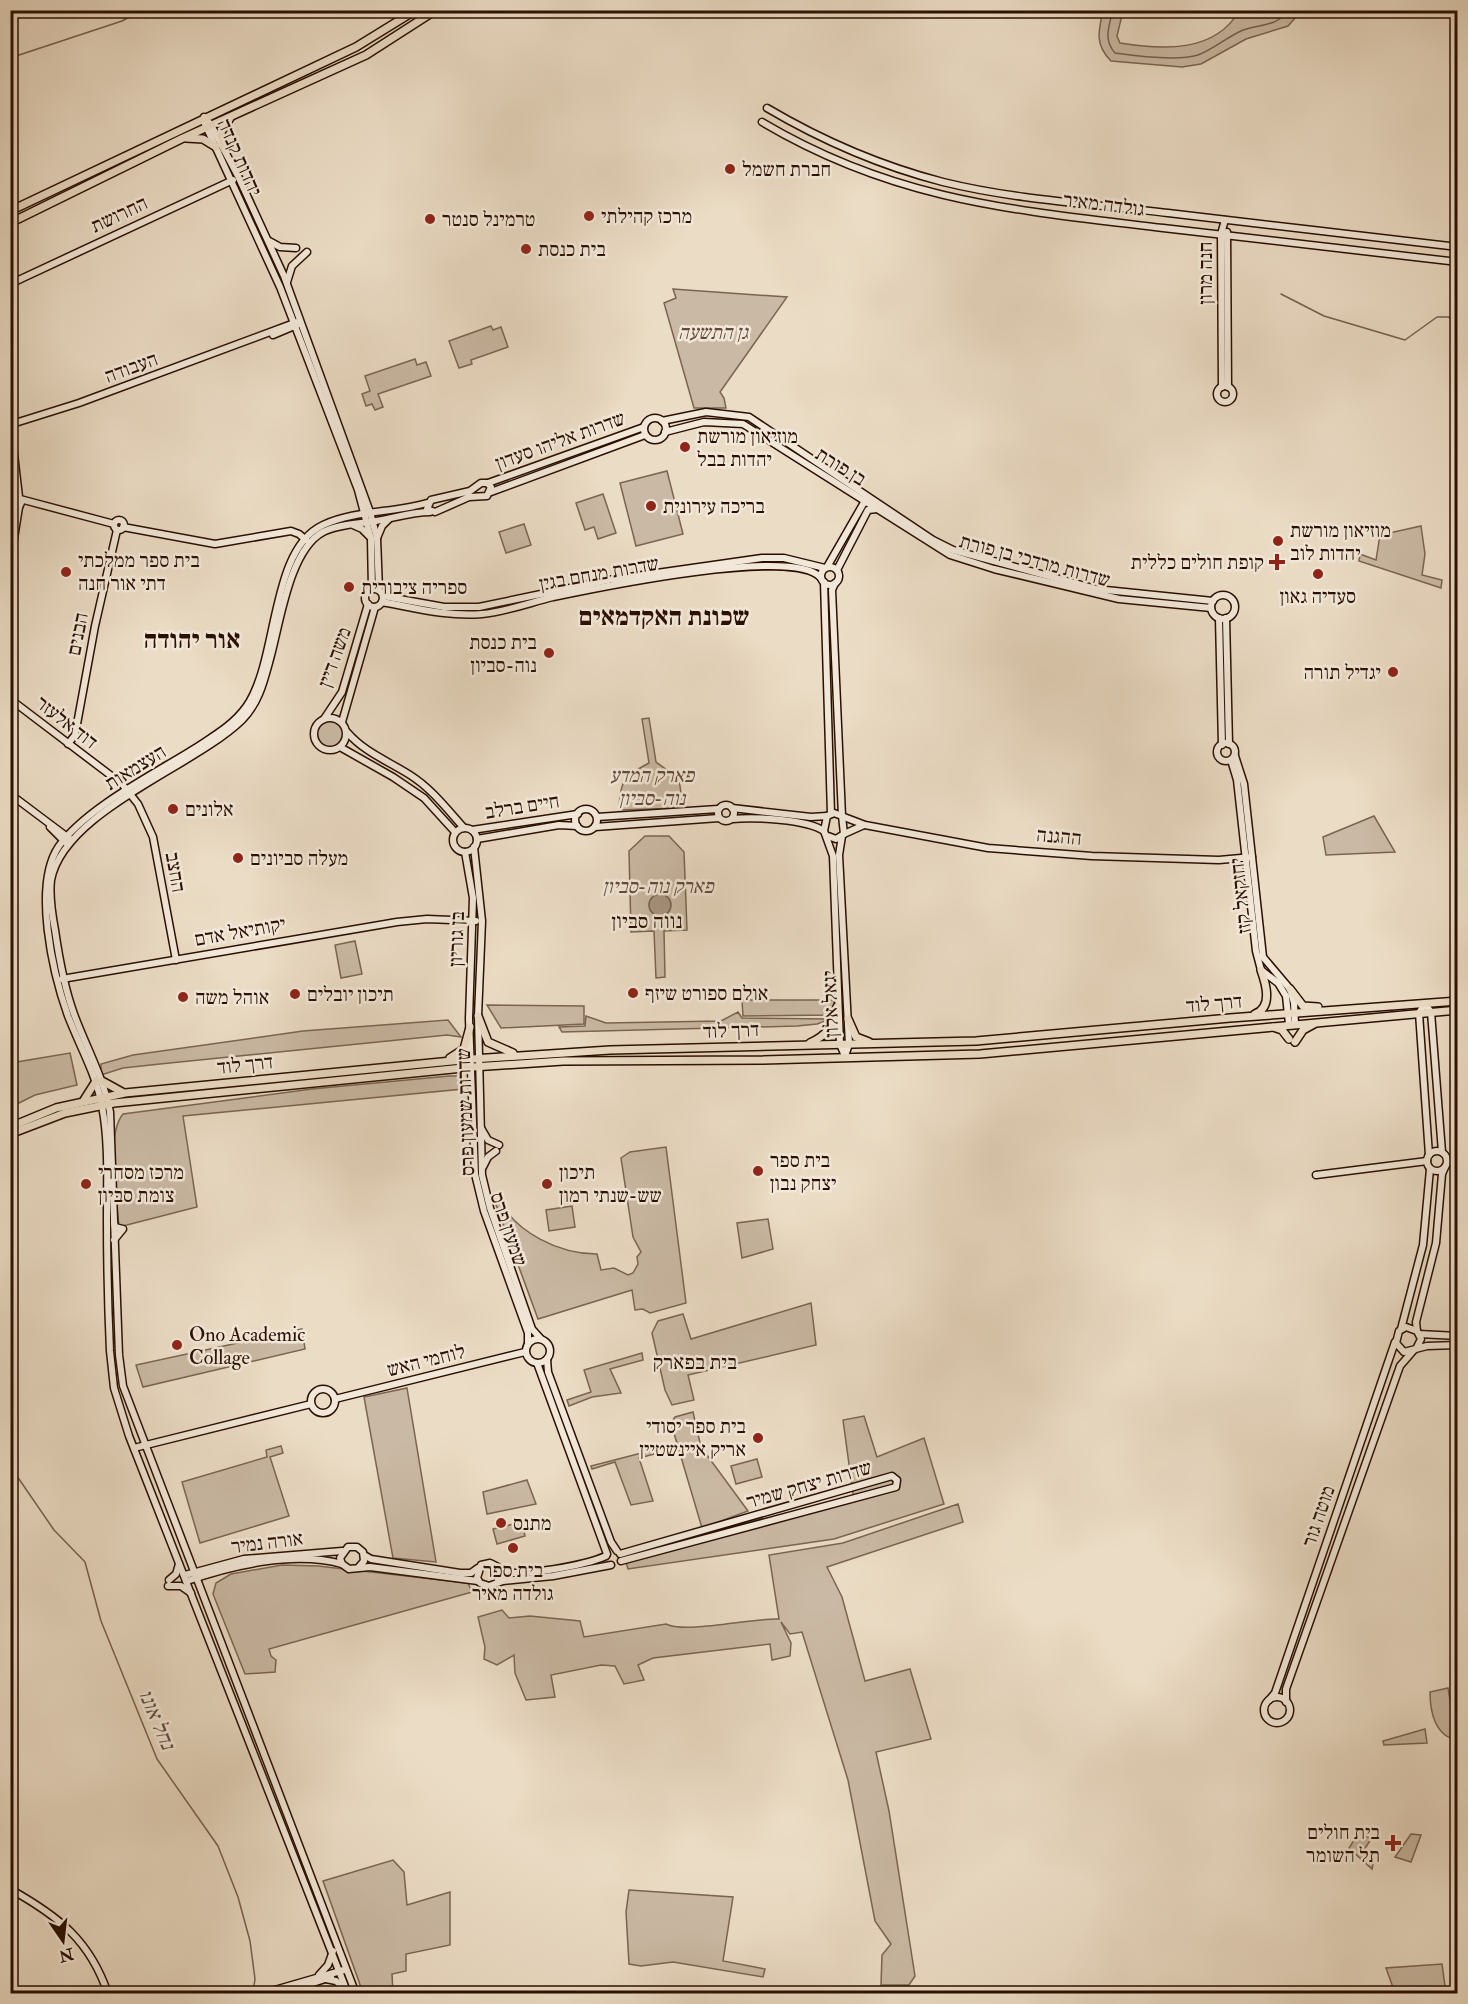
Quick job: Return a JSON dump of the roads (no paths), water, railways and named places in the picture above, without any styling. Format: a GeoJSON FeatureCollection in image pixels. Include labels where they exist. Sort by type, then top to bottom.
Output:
{"type":"FeatureCollection","features":[{"type":"Feature","properties":{"kind":"main road"},"geometry":{"type":"LineString","coordinates":[[10,211],[204,117],[356,47],[416,10]]}},
{"type":"Feature","properties":{"kind":"main road"},"geometry":{"type":"LineString","coordinates":[[10,223],[232,115],[366,55],[436,10]]}},
{"type":"Feature","properties":{"kind":"main road"},"geometry":{"type":"LineString","coordinates":[[180,140],[199,138],[220,148],[221,132],[232,115]]}},
{"type":"Feature","properties":{"kind":"main road"},"geometry":{"type":"LineString","coordinates":[[1242,1017],[1256,1014],[1265,1008],[1266,997],[1261,970]]}},
{"type":"Feature","properties":{"kind":"main road"},"geometry":{"type":"LineString","coordinates":[[1290,989],[1307,1007],[1404,1005]]}},
{"type":"Feature","properties":{"kind":"main road","name":"דרך לוד"},"geometry":{"type":"LineString","coordinates":[[10,1127],[42,1112],[84,1100],[104,1100],[476,1063],[524,1055],[806,1044],[976,1041],[1242,1017],[1458,1001]]}},
{"type":"Feature","properties":{"kind":"main road"},"geometry":{"type":"LineString","coordinates":[[806,1044],[827,1032],[834,1021],[837,1006]]}},
{"type":"Feature","properties":{"kind":"main road","name":"דרך לוד"},"geometry":{"type":"LineString","coordinates":[[10,1134],[124,1093],[440,1062],[763,1060],[980,1054],[1458,1010]]}},
{"type":"Feature","properties":{"kind":"main road"},"geometry":{"type":"LineString","coordinates":[[478,1016],[482,1032],[491,1044],[506,1052],[524,1055]]}},
{"type":"Feature","properties":{"kind":"main road"},"geometry":{"type":"LineString","coordinates":[[848,1019],[856,1037],[877,1044]]}},
{"type":"Feature","properties":{"kind":"main road"},"geometry":{"type":"LineString","coordinates":[[1271,1026],[1282,1030],[1292,1041],[1316,1022]]}},
{"type":"Feature","properties":{"kind":"main road"},"geometry":{"type":"LineString","coordinates":[[440,1062],[461,1052],[470,1027]]}},
{"type":"Feature","properties":{"kind":"main road"},"geometry":{"type":"LineString","coordinates":[[84,1100],[99,1081],[111,1089],[124,1093]]}},
{"type":"Feature","properties":{"kind":"street","name":"גולדה מאיר"},"geometry":{"type":"LineString","coordinates":[[768,108],[814,134],[859,154],[944,182],[1016,195],[1458,247]]}},
{"type":"Feature","properties":{"kind":"street","name":"יהדות קנדה"},"geometry":{"type":"LineString","coordinates":[[204,117],[242,183],[287,283],[297,324],[368,515]]}},
{"type":"Feature","properties":{"kind":"street","name":"גולדה מאיר"},"geometry":{"type":"LineString","coordinates":[[762,122],[858,170],[940,196],[1014,210],[1458,262]]}},
{"type":"Feature","properties":{"kind":"street","name":"יהדות קנדה"},"geometry":{"type":"LineString","coordinates":[[220,148],[231,180],[297,324],[368,503],[368,515]]}},
{"type":"Feature","properties":{"kind":"street"},"geometry":{"type":"LineString","coordinates":[[231,180],[242,183]]}},
{"type":"Feature","properties":{"kind":"street","name":"החרושת"},"geometry":{"type":"LineString","coordinates":[[10,284],[231,180]]}},
{"type":"Feature","properties":{"kind":"street","name":"חנה מרון"},"geometry":{"type":"LineString","coordinates":[[1225,220],[1225,387]]}},
{"type":"Feature","properties":{"kind":"street"},"geometry":{"type":"LineString","coordinates":[[268,240],[280,247],[296,248]]}},
{"type":"Feature","properties":{"kind":"street"},"geometry":{"type":"LineString","coordinates":[[287,283],[292,266],[308,252]]}},
{"type":"Feature","properties":{"kind":"street","name":"העבודה"},"geometry":{"type":"LineString","coordinates":[[11,425],[79,403],[297,324]]}},
{"type":"Feature","properties":{"kind":"street"},"geometry":{"type":"LineString","coordinates":[[662,421],[665,432],[661,438],[654,440],[644,431],[650,419],[662,421],[706,412],[749,417],[867,499],[834,560],[826,568],[823,580],[831,731],[829,815],[826,834]]}},
{"type":"Feature","properties":{"kind":"street","name":"בן פורת"},"geometry":{"type":"LineString","coordinates":[[665,432],[704,422],[743,424],[867,499]]}},
{"type":"Feature","properties":{"kind":"street"},"geometry":{"type":"LineString","coordinates":[[10,564],[20,502],[11,425]]}},
{"type":"Feature","properties":{"kind":"street","name":"שדרות אליהו סעדון"},"geometry":{"type":"LineString","coordinates":[[428,503],[470,491],[481,483],[510,478],[644,431]]}},
{"type":"Feature","properties":{"kind":"street","name":"שדרות אליהו סעדון"},"geometry":{"type":"LineString","coordinates":[[430,512],[435,512],[469,496],[487,496],[491,492],[644,431]]}},
{"type":"Feature","properties":{"kind":"street"},"geometry":{"type":"LineString","coordinates":[[10,472],[10,496],[20,502],[50,506],[118,527],[215,544],[284,533],[305,542]]}},
{"type":"Feature","properties":{"kind":"street"},"geometry":{"type":"LineString","coordinates":[[488,483],[491,492]]}},
{"type":"Feature","properties":{"kind":"street","name":"שדרות מרדכי בן פורת"},"geometry":{"type":"LineString","coordinates":[[867,499],[877,509],[934,547],[994,569],[1119,599],[1212,604]]}},
{"type":"Feature","properties":{"kind":"street","name":"שדרות מרדכי בן פורת"},"geometry":{"type":"LineString","coordinates":[[867,499],[953,550],[1096,589],[1212,604]]}},
{"type":"Feature","properties":{"kind":"street"},"geometry":{"type":"LineString","coordinates":[[10,531],[10,509],[20,502]]}},
{"type":"Feature","properties":{"kind":"street"},"geometry":{"type":"LineString","coordinates":[[368,503],[384,513]]}},
{"type":"Feature","properties":{"kind":"street"},"geometry":{"type":"LineString","coordinates":[[428,503],[430,512],[329,530],[305,542],[323,525],[428,503]]}},
{"type":"Feature","properties":{"kind":"street"},"geometry":{"type":"LineString","coordinates":[[843,817],[832,590],[839,576],[837,570],[868,510],[877,509]]}},
{"type":"Feature","properties":{"kind":"street"},"geometry":{"type":"LineString","coordinates":[[368,515],[374,539],[379,594],[375,607],[368,604]]}},
{"type":"Feature","properties":{"kind":"street"},"geometry":{"type":"LineString","coordinates":[[374,539],[382,526],[390,519]]}},
{"type":"Feature","properties":{"kind":"street"},"geometry":{"type":"LineString","coordinates":[[352,525],[362,529],[374,539]]}},
{"type":"Feature","properties":{"kind":"street","name":"הבנים"},"geometry":{"type":"LineString","coordinates":[[68,744],[75,735],[95,626],[118,527]]}},
{"type":"Feature","properties":{"kind":"street","name":"העצמאות"},"geometry":{"type":"LineString","coordinates":[[104,1100],[99,1081],[67,1014],[62,980],[46,916],[45,888],[52,858],[94,813],[130,793],[223,730],[247,706],[257,684],[290,562],[305,542]]}},
{"type":"Feature","properties":{"kind":"street","name":"שדרות מנחם בגין"},"geometry":{"type":"LineString","coordinates":[[379,594],[444,607],[479,607],[608,580],[762,558],[784,558],[837,570]]}},
{"type":"Feature","properties":{"kind":"street","name":"שדרות מנחם בגין"},"geometry":{"type":"LineString","coordinates":[[379,594],[442,613],[468,615],[485,614],[608,586],[754,566],[797,567],[814,572],[823,580],[835,583]]}},
{"type":"Feature","properties":{"kind":"street","name":"משה דיין"},"geometry":{"type":"LineString","coordinates":[[324,719],[342,692],[368,604],[365,595],[379,594]]}},
{"type":"Feature","properties":{"kind":"street"},"geometry":{"type":"LineString","coordinates":[[1223,618],[1235,609],[1232,598],[1222,595],[1212,604],[1223,618],[1225,744],[1218,756],[1225,761],[1233,758],[1234,748],[1225,744]]}},
{"type":"Feature","properties":{"kind":"street","name":"משה דיין"},"geometry":{"type":"LineString","coordinates":[[342,722],[375,607]]}},
{"type":"Feature","properties":{"kind":"street","name":"דוד אלעזר"},"geometry":{"type":"LineString","coordinates":[[10,699],[130,793]]}},
{"type":"Feature","properties":{"kind":"street"},"geometry":{"type":"LineString","coordinates":[[340,747],[393,777],[424,798],[455,832],[455,846],[465,852],[474,848],[477,839],[472,830],[464,828],[432,792],[411,775],[358,744],[347,732],[342,722],[332,717],[324,719],[315,729],[317,744],[326,750],[340,747],[345,743],[347,732]]}},
{"type":"Feature","properties":{"kind":"street","name":"יחזקאל קזז"},"geometry":{"type":"LineString","coordinates":[[1233,758],[1244,784],[1256,951],[1261,970],[1282,988],[1291,1014]]}},
{"type":"Feature","properties":{"kind":"street","name":"החצב"},"geometry":{"type":"LineString","coordinates":[[130,793],[147,820],[153,837],[176,960]]}},
{"type":"Feature","properties":{"kind":"street"},"geometry":{"type":"LineString","coordinates":[[10,794],[68,841]]}},
{"type":"Feature","properties":{"kind":"street"},"geometry":{"type":"LineString","coordinates":[[829,815],[811,817],[732,808],[724,805],[718,809],[597,817],[589,810],[578,814],[577,826],[587,831],[595,827],[718,818],[724,821],[746,817],[804,824],[836,838],[865,825]]}},
{"type":"Feature","properties":{"kind":"street"},"geometry":{"type":"LineString","coordinates":[[732,808],[734,814],[732,819]]}},
{"type":"Feature","properties":{"kind":"street"},"geometry":{"type":"LineString","coordinates":[[718,809],[718,818]]}},
{"type":"Feature","properties":{"kind":"street","name":"חיים ברלב"},"geometry":{"type":"LineString","coordinates":[[472,830],[578,814]]}},
{"type":"Feature","properties":{"kind":"street","name":"ההגנה"},"geometry":{"type":"LineString","coordinates":[[829,815],[843,817],[865,825],[988,848],[1092,856],[1220,860],[1249,857]]}},
{"type":"Feature","properties":{"kind":"street"},"geometry":{"type":"LineString","coordinates":[[595,827],[597,817]]}},
{"type":"Feature","properties":{"kind":"street","name":"יגאל אלון"},"geometry":{"type":"LineString","coordinates":[[843,817],[843,835],[839,855],[849,1044],[844,1056]]}},
{"type":"Feature","properties":{"kind":"street","name":"חיים ברלב"},"geometry":{"type":"LineString","coordinates":[[477,839],[559,825],[577,826]]}},
{"type":"Feature","properties":{"kind":"street"},"geometry":{"type":"LineString","coordinates":[[455,832],[464,828]]}},
{"type":"Feature","properties":{"kind":"street","name":"יגאל אלון"},"geometry":{"type":"LineString","coordinates":[[826,834],[833,856],[837,1006],[840,1044],[844,1056]]}},
{"type":"Feature","properties":{"kind":"street","name":"שדרות שמעון פרס"},"geometry":{"type":"LineString","coordinates":[[473,1086],[482,921],[474,848]]}},
{"type":"Feature","properties":{"kind":"street","name":"בן גוריון"},"geometry":{"type":"LineString","coordinates":[[465,852],[472,879],[470,1027]]}},
{"type":"Feature","properties":{"kind":"street","name":"יחזקאל קזז"},"geometry":{"type":"LineString","coordinates":[[1249,857],[1263,957],[1290,989],[1292,1024]]}},
{"type":"Feature","properties":{"kind":"street","name":"יקותיאל אדם"},"geometry":{"type":"LineString","coordinates":[[62,980],[275,941],[428,919],[482,921]]}},
{"type":"Feature","properties":{"kind":"street"},"geometry":{"type":"LineString","coordinates":[[1415,1350],[1420,1341],[1416,1322],[1436,1243],[1442,1174],[1447,1160],[1442,1152],[1431,1012],[1425,1004],[1419,1012],[1430,1169],[1423,1245],[1401,1329],[1395,1342],[1400,1350],[1415,1350],[1458,1345]]}},
{"type":"Feature","properties":{"kind":"street","name":"שדרות שמעון פרס"},"geometry":{"type":"LineString","coordinates":[[470,1027],[476,1063],[482,1174],[493,1220],[532,1329],[540,1339]]}},
{"type":"Feature","properties":{"kind":"street","name":"שמעון פרס"},"geometry":{"type":"LineString","coordinates":[[473,1086],[472,1146],[477,1183],[528,1333],[528,1344]]}},
{"type":"Feature","properties":{"kind":"street"},"geometry":{"type":"LineString","coordinates":[[104,1100],[112,1137],[120,1376],[356,1994]]}},
{"type":"Feature","properties":{"kind":"street"},"geometry":{"type":"LineString","coordinates":[[104,1100],[111,1376],[134,1448],[290,1840],[347,1992]]}},
{"type":"Feature","properties":{"kind":"street"},"geometry":{"type":"LineString","coordinates":[[479,1123],[488,1140],[498,1148],[486,1160],[482,1174]]}},
{"type":"Feature","properties":{"kind":"street"},"geometry":{"type":"LineString","coordinates":[[1316,1174],[1428,1158],[1434,1151],[1442,1152]]}},
{"type":"Feature","properties":{"kind":"street"},"geometry":{"type":"LineString","coordinates":[[1430,1169],[1438,1171],[1445,1167]]}},
{"type":"Feature","properties":{"kind":"street"},"geometry":{"type":"LineString","coordinates":[[1401,1329],[1410,1327],[1418,1332],[1458,1336]]}},
{"type":"Feature","properties":{"kind":"street"},"geometry":{"type":"LineString","coordinates":[[547,1359],[537,1363],[528,1359],[525,1353],[528,1344],[540,1339],[550,1347],[547,1359],[548,1372],[611,1542],[619,1555]]}},
{"type":"Feature","properties":{"kind":"street","name":"מוטה גור"},"geometry":{"type":"LineString","coordinates":[[1395,1342],[1275,1693],[1264,1712],[1268,1719],[1275,1723],[1288,1717],[1290,1710],[1286,1702],[1286,1689],[1400,1366],[1415,1350]]}},
{"type":"Feature","properties":{"kind":"street","name":"לוחמי האש"},"geometry":{"type":"LineString","coordinates":[[334,1399],[525,1353]]}},
{"type":"Feature","properties":{"kind":"street"},"geometry":{"type":"LineString","coordinates":[[537,1363],[611,1565]]}},
{"type":"Feature","properties":{"kind":"street"},"geometry":{"type":"LineString","coordinates":[[318,1390],[330,1391],[334,1399],[333,1407],[326,1412],[317,1411],[311,1404],[311,1397],[318,1390]]}},
{"type":"Feature","properties":{"kind":"street"},"geometry":{"type":"LineString","coordinates":[[134,1448],[311,1404]]}},
{"type":"Feature","properties":{"kind":"street"},"geometry":{"type":"LineString","coordinates":[[141,1430],[158,1441]]}},
{"type":"Feature","properties":{"kind":"street"},"geometry":{"type":"LineString","coordinates":[[150,1456],[158,1441]]}},
{"type":"Feature","properties":{"kind":"street","name":"שדרות יצחק שמיר"},"geometry":{"type":"LineString","coordinates":[[892,1476],[897,1480],[896,1486],[619,1555],[892,1476]]}},
{"type":"Feature","properties":{"kind":"street"},"geometry":{"type":"LineString","coordinates":[[497,1583],[500,1572],[498,1567],[490,1563],[471,1573],[460,1573],[371,1559],[354,1546],[342,1551],[342,1564],[349,1569],[370,1567],[478,1581],[489,1586],[611,1565],[619,1555]]}},
{"type":"Feature","properties":{"kind":"street","name":"אורה נמיר"},"geometry":{"type":"LineString","coordinates":[[186,1578],[269,1556],[342,1551]]}},
{"type":"Feature","properties":{"kind":"street"},"geometry":{"type":"LineString","coordinates":[[358,1568],[362,1564],[364,1555]]}},
{"type":"Feature","properties":{"kind":"street"},"geometry":{"type":"LineString","coordinates":[[500,1572],[512,1574],[538,1571],[607,1555],[619,1555]]}},
{"type":"Feature","properties":{"kind":"street"},"geometry":{"type":"LineString","coordinates":[[190,1557],[197,1564],[216,1569]]}},
{"type":"Feature","properties":{"kind":"street"},"geometry":{"type":"LineString","coordinates":[[179,1560],[176,1574],[168,1583],[182,1587],[193,1596]]}},
{"type":"Feature","properties":{"kind":"street","name":"אורה נמיר"},"geometry":{"type":"LineString","coordinates":[[216,1569],[300,1560],[342,1564]]}},
{"type":"Feature","properties":{"kind":"street"},"geometry":{"type":"LineString","coordinates":[[478,1581],[479,1568]]}},
{"type":"Feature","properties":{"kind":"street"},"geometry":{"type":"LineString","coordinates":[[204,1592],[205,1580],[216,1569]]}},
{"type":"Feature","properties":{"kind":"street"},"geometry":{"type":"LineString","coordinates":[[1269,1700],[1279,1698],[1286,1702]]}},
{"type":"Feature","properties":{"kind":"street"},"geometry":{"type":"LineString","coordinates":[[10,1889],[51,1912],[82,1942],[102,1974],[108,1994]]}},
{"type":"Feature","properties":{"kind":"street"},"geometry":{"type":"LineString","coordinates":[[317,1977],[328,1965],[333,1950]]}},
{"type":"Feature","properties":{"kind":"street"},"geometry":{"type":"LineString","coordinates":[[280,1994],[347,1969]]}},
{"type":"Feature","properties":{"kind":"street"},"geometry":{"type":"LineString","coordinates":[[261,1994],[340,1972]]}},
{"type":"Feature","properties":{"kind":"street"},"geometry":{"type":"LineString","coordinates":[[325,1979],[336,1981],[347,1992]]}},
{"type":"Feature","properties":{"kind":"waterway"},"geometry":{"type":"LineString","coordinates":[[10,58],[122,21],[142,10]]}},
{"type":"Feature","properties":{"kind":"waterway"},"geometry":{"type":"LineString","coordinates":[[1113,10],[1108,38],[1115,53],[1168,58],[1198,55],[1243,30],[1274,22],[1287,10]]}},
{"type":"Feature","properties":{"kind":"waterway"},"geometry":{"type":"LineString","coordinates":[[1281,294],[1324,316],[1405,340],[1437,317],[1449,317],[1458,330]]}},
{"type":"Feature","properties":{"kind":"waterway","name":"נחל אונו"},"geometry":{"type":"LineString","coordinates":[[10,1466],[54,1530],[85,1562],[101,1621],[157,1759],[218,1846],[238,1897],[250,1941],[255,1979],[253,1992]]}},
{"type":"Feature","properties":{"kind":"place","name":"חברת חשמל"},"geometry":{"type":"Point","coordinates":[730,169]}},
{"type":"Feature","properties":{"kind":"place","name":"מרכז קהילתי"},"geometry":{"type":"Point","coordinates":[589,216]}},
{"type":"Feature","properties":{"kind":"place","name":"טרמינל סנטר"},"geometry":{"type":"Point","coordinates":[430,219]}},
{"type":"Feature","properties":{"kind":"place","name":"בית כנסת"},"geometry":{"type":"Point","coordinates":[526,249]}},
{"type":"Feature","properties":{"kind":"place","name":"מוזיאון מורשת יהדות בבל"},"geometry":{"type":"Point","coordinates":[685,447]}},
{"type":"Feature","properties":{"kind":"place","name":"בריכה עירונית"},"geometry":{"type":"Point","coordinates":[651,506]}},
{"type":"Feature","properties":{"kind":"place","name":"מוזיאון מורשת יהדות לוב"},"geometry":{"type":"Point","coordinates":[1278,541]}},
{"type":"Feature","properties":{"kind":"place","name":"קופת חולים כללית"},"geometry":{"type":"Point","coordinates":[1277,562]}},
{"type":"Feature","properties":{"kind":"place","name":"בית ספר ממלכתי דתי אור חנה"},"geometry":{"type":"Point","coordinates":[66,572]}},
{"type":"Feature","properties":{"kind":"place","name":"סעדיה גאון"},"geometry":{"type":"Point","coordinates":[1318,574]}},
{"type":"Feature","properties":{"kind":"place","name":"ספריה ציבורית"},"geometry":{"type":"Point","coordinates":[349,587]}},
{"type":"Feature","properties":{"kind":"place","name":"בית כנסת נוה-סביון"},"geometry":{"type":"Point","coordinates":[549,653]}},
{"type":"Feature","properties":{"kind":"place","name":"יגדיל תורה"},"geometry":{"type":"Point","coordinates":[1393,672]}},
{"type":"Feature","properties":{"kind":"place","name":"אלונים"},"geometry":{"type":"Point","coordinates":[173,809]}},
{"type":"Feature","properties":{"kind":"place","name":"מעלה סביונים"},"geometry":{"type":"Point","coordinates":[238,858]}},
{"type":"Feature","properties":{"kind":"place","name":"אולם ספורט שיזף"},"geometry":{"type":"Point","coordinates":[633,993]}},
{"type":"Feature","properties":{"kind":"place","name":"תיכון יובלים"},"geometry":{"type":"Point","coordinates":[295,994]}},
{"type":"Feature","properties":{"kind":"place","name":"אוהל משה"},"geometry":{"type":"Point","coordinates":[183,997]}},
{"type":"Feature","properties":{"kind":"place","name":"בית ספר יצחק נבון"},"geometry":{"type":"Point","coordinates":[758,1171]}},
{"type":"Feature","properties":{"kind":"place","name":"מרכז מסחרי צומת סביון"},"geometry":{"type":"Point","coordinates":[86,1184]}},
{"type":"Feature","properties":{"kind":"place","name":"תיכון שש-שנתי רמון"},"geometry":{"type":"Point","coordinates":[547,1184]}},
{"type":"Feature","properties":{"kind":"place","name":"Ono Academic Collage"},"geometry":{"type":"Point","coordinates":[177,1345]}},
{"type":"Feature","properties":{"kind":"place","name":"בית ספר יסודי אריק איינשטיין"},"geometry":{"type":"Point","coordinates":[758,1438]}},
{"type":"Feature","properties":{"kind":"place","name":"מתנס"},"geometry":{"type":"Point","coordinates":[501,1523]}},
{"type":"Feature","properties":{"kind":"place","name":"בית ספר גולדה מאיר"},"geometry":{"type":"Point","coordinates":[513,1548]}},
{"type":"Feature","properties":{"kind":"place","name":"בית חולים תל השומר"},"geometry":{"type":"Point","coordinates":[1393,1843]}},
{"type":"Feature","properties":{"kind":"district","name":"שכונת האקדמאים"},"geometry":{"type":"Point","coordinates":[664,616]}},
{"type":"Feature","properties":{"kind":"district","name":"אור יהודה"},"geometry":{"type":"Point","coordinates":[192,639]}},
{"type":"Feature","properties":{"kind":"district","name":"נווה סביון"},"geometry":{"type":"Point","coordinates":[647,921]}},
{"type":"Feature","properties":{"kind":"district","name":"בית בפארק"},"geometry":{"type":"Point","coordinates":[695,1362]}},
{"type":"Feature","properties":{"kind":"park label","name":"גן התשעה"},"geometry":{"type":"Point","coordinates":[713,332]}},
{"type":"Feature","properties":{"kind":"park label","name":"פארק המדע נוה-סביון"},"geometry":{"type":"Point","coordinates":[652,786]}},
{"type":"Feature","properties":{"kind":"park label","name":"פארק נוה-סביון"},"geometry":{"type":"Point","coordinates":[658,886]}}]}
